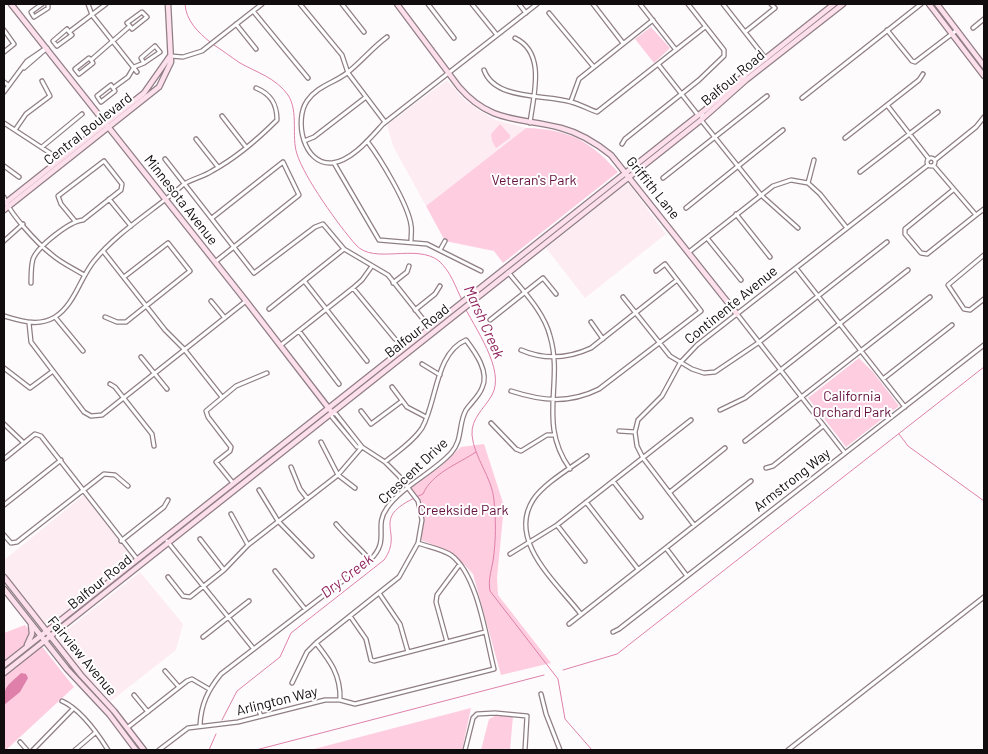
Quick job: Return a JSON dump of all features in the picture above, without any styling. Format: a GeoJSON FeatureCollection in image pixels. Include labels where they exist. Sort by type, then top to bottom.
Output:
{"type":"FeatureCollection","features":[{"type":"Feature","properties":{"kind":"main road","name":"Minnesota Avenue"},"geometry":{"type":"LineString","coordinates":[[11,4],[246,300],[330,410]]}},
{"type":"Feature","properties":{"kind":"main road","name":"Central Boulevard"},"geometry":{"type":"LineString","coordinates":[[4,210],[5,202],[159,86],[171,62],[168,4]]}},
{"type":"Feature","properties":{"kind":"main road","name":"Griffith Lane"},"geometry":{"type":"LineString","coordinates":[[397,4],[468,97],[509,120],[561,128],[593,141],[611,155],[630,176],[737,314]]}},
{"type":"Feature","properties":{"kind":"main road","name":"Balfour Road"},"geometry":{"type":"LineString","coordinates":[[468,301],[505,268],[626,171],[700,118],[705,110],[765,58],[834,4]]}},
{"type":"Feature","properties":{"kind":"main road","name":"Balfour Road"},"geometry":{"type":"LineString","coordinates":[[4,674],[330,410],[630,176],[841,4]]}},
{"type":"Feature","properties":{"kind":"main road"},"geometry":{"type":"LineString","coordinates":[[928,4],[984,76]]}},
{"type":"Feature","properties":{"kind":"main road"},"geometry":{"type":"LineString","coordinates":[[939,4],[984,66]]}},
{"type":"Feature","properties":{"kind":"main road","name":"Balfour Road"},"geometry":{"type":"LineString","coordinates":[[4,665],[233,483],[330,410]]}},
{"type":"Feature","properties":{"kind":"main road","name":"Fairview Avenue"},"geometry":{"type":"LineString","coordinates":[[4,577],[50,637],[144,750]]}},
{"type":"Feature","properties":{"kind":"main road"},"geometry":{"type":"LineString","coordinates":[[4,585],[11,586]]}},
{"type":"Feature","properties":{"kind":"main road","name":"Fairview Avenue"},"geometry":{"type":"LineString","coordinates":[[4,589],[45,642],[109,714],[136,750]]}},
{"type":"Feature","properties":{"kind":"main road"},"geometry":{"type":"LineString","coordinates":[[23,650],[32,637],[30,623]]}},
{"type":"Feature","properties":{"kind":"street"},"geometry":{"type":"LineString","coordinates":[[42,4],[31,12],[34,17],[48,8],[48,4]]}},
{"type":"Feature","properties":{"kind":"street"},"geometry":{"type":"LineString","coordinates":[[88,4],[92,15],[137,72]]}},
{"type":"Feature","properties":{"kind":"street"},"geometry":{"type":"LineString","coordinates":[[69,32],[106,4]]}},
{"type":"Feature","properties":{"kind":"street"},"geometry":{"type":"LineString","coordinates":[[170,56],[183,57],[202,50],[262,4]]}},
{"type":"Feature","properties":{"kind":"street"},"geometry":{"type":"LineString","coordinates":[[300,4],[342,55],[348,73],[385,122]]}},
{"type":"Feature","properties":{"kind":"street"},"geometry":{"type":"LineString","coordinates":[[342,4],[364,32]]}},
{"type":"Feature","properties":{"kind":"street"},"geometry":{"type":"LineString","coordinates":[[428,4],[454,38]]}},
{"type":"Feature","properties":{"kind":"street"},"geometry":{"type":"LineString","coordinates":[[472,4],[497,35]]}},
{"type":"Feature","properties":{"kind":"street"},"geometry":{"type":"LineString","coordinates":[[519,4],[526,12]]}},
{"type":"Feature","properties":{"kind":"street"},"geometry":{"type":"LineString","coordinates":[[387,37],[348,73],[328,82],[305,102],[302,121],[304,141],[310,154],[315,158],[334,163],[344,159],[367,141],[385,122],[537,4]]}},
{"type":"Feature","properties":{"kind":"street"},"geometry":{"type":"LineString","coordinates":[[593,4],[623,43]]}},
{"type":"Feature","properties":{"kind":"street"},"geometry":{"type":"LineString","coordinates":[[640,4],[676,50]]}},
{"type":"Feature","properties":{"kind":"street"},"geometry":{"type":"LineString","coordinates":[[622,144],[624,139],[681,94],[724,56],[724,50],[688,4]]}},
{"type":"Feature","properties":{"kind":"street"},"geometry":{"type":"LineString","coordinates":[[723,4],[769,63]]}},
{"type":"Feature","properties":{"kind":"street"},"geometry":{"type":"LineString","coordinates":[[746,32],[775,8],[771,4]]}},
{"type":"Feature","properties":{"kind":"street"},"geometry":{"type":"LineString","coordinates":[[802,98],[921,4]]}},
{"type":"Feature","properties":{"kind":"street"},"geometry":{"type":"LineString","coordinates":[[253,11],[308,78]]}},
{"type":"Feature","properties":{"kind":"street"},"geometry":{"type":"LineString","coordinates":[[142,12],[147,17],[132,29],[130,26],[127,23],[142,12]]}},
{"type":"Feature","properties":{"kind":"street"},"geometry":{"type":"LineString","coordinates":[[549,13],[594,66]]}},
{"type":"Feature","properties":{"kind":"street"},"geometry":{"type":"LineString","coordinates":[[973,28],[984,19]]}},
{"type":"Feature","properties":{"kind":"street"},"geometry":{"type":"LineString","coordinates":[[570,102],[579,79],[653,20]]}},
{"type":"Feature","properties":{"kind":"street"},"geometry":{"type":"LineString","coordinates":[[236,24],[256,49]]}},
{"type":"Feature","properties":{"kind":"street"},"geometry":{"type":"LineString","coordinates":[[91,60],[93,63],[79,74],[75,69],[89,58],[91,60],[130,26]]}},
{"type":"Feature","properties":{"kind":"street"},"geometry":{"type":"LineString","coordinates":[[484,70],[492,81],[503,88],[533,97],[570,102],[596,112],[705,27]]}},
{"type":"Feature","properties":{"kind":"street"},"geometry":{"type":"LineString","coordinates":[[67,29],[69,32],[72,35],[57,46],[53,40],[67,29]]}},
{"type":"Feature","properties":{"kind":"street"},"geometry":{"type":"LineString","coordinates":[[4,30],[14,44],[4,52]]}},
{"type":"Feature","properties":{"kind":"street"},"geometry":{"type":"LineString","coordinates":[[887,30],[912,61],[915,62],[957,30]]}},
{"type":"Feature","properties":{"kind":"street"},"geometry":{"type":"LineString","coordinates":[[515,38],[521,41],[534,60],[536,70],[530,124]]}},
{"type":"Feature","properties":{"kind":"street"},"geometry":{"type":"LineString","coordinates":[[114,88],[116,91],[101,102],[97,96],[111,86],[114,88],[128,77],[134,67],[144,63],[160,52],[155,46],[141,58],[144,63]]}},
{"type":"Feature","properties":{"kind":"street"},"geometry":{"type":"LineString","coordinates":[[4,92],[19,71],[44,53],[47,48]]}},
{"type":"Feature","properties":{"kind":"street"},"geometry":{"type":"LineString","coordinates":[[658,64],[762,195],[798,228]]}},
{"type":"Feature","properties":{"kind":"street"},"geometry":{"type":"LineString","coordinates":[[845,138],[920,80],[923,74]]}},
{"type":"Feature","properties":{"kind":"street"},"geometry":{"type":"LineString","coordinates":[[16,130],[26,114],[50,96],[42,81]]}},
{"type":"Feature","properties":{"kind":"street"},"geometry":{"type":"LineString","coordinates":[[4,82],[8,85]]}},
{"type":"Feature","properties":{"kind":"street"},"geometry":{"type":"LineString","coordinates":[[4,316],[28,323],[42,323],[55,317],[70,302],[84,275],[103,251],[131,226],[184,184],[195,177],[210,172],[246,147],[277,120],[277,108],[274,101],[256,88]]}},
{"type":"Feature","properties":{"kind":"street"},"geometry":{"type":"LineString","coordinates":[[663,178],[767,96]]}},
{"type":"Feature","properties":{"kind":"street"},"geometry":{"type":"LineString","coordinates":[[304,141],[314,137],[366,97]]}},
{"type":"Feature","properties":{"kind":"street"},"geometry":{"type":"LineString","coordinates":[[887,105],[929,159],[935,160]]}},
{"type":"Feature","properties":{"kind":"street"},"geometry":{"type":"LineString","coordinates":[[860,172],[938,112]]}},
{"type":"Feature","properties":{"kind":"street"},"geometry":{"type":"LineString","coordinates":[[42,147],[82,114]]}},
{"type":"Feature","properties":{"kind":"street"},"geometry":{"type":"LineString","coordinates":[[222,116],[246,147]]}},
{"type":"Feature","properties":{"kind":"street"},"geometry":{"type":"LineString","coordinates":[[934,166],[935,160],[976,127],[984,117]]}},
{"type":"Feature","properties":{"kind":"street"},"geometry":{"type":"LineString","coordinates":[[4,123],[50,153]]}},
{"type":"Feature","properties":{"kind":"street"},"geometry":{"type":"LineString","coordinates":[[686,208],[783,130]]}},
{"type":"Feature","properties":{"kind":"street"},"geometry":{"type":"LineString","coordinates":[[196,139],[218,167]]}},
{"type":"Feature","properties":{"kind":"street"},"geometry":{"type":"LineString","coordinates":[[367,141],[374,149],[404,204],[411,225],[411,241]]}},
{"type":"Feature","properties":{"kind":"street"},"geometry":{"type":"LineString","coordinates":[[165,159],[254,273],[315,227],[323,224],[344,249],[380,269],[431,330]]}},
{"type":"Feature","properties":{"kind":"street"},"geometry":{"type":"LineString","coordinates":[[929,159],[928,165],[934,166],[976,215]]}},
{"type":"Feature","properties":{"kind":"street"},"geometry":{"type":"LineString","coordinates":[[808,183],[814,160]]}},
{"type":"Feature","properties":{"kind":"street"},"geometry":{"type":"LineString","coordinates":[[31,283],[34,259],[43,247],[75,221],[83,220],[121,190],[122,184],[104,161],[58,196],[61,204],[75,221]]}},
{"type":"Feature","properties":{"kind":"street"},"geometry":{"type":"LineString","coordinates":[[212,218],[283,162],[299,195],[215,262]]}},
{"type":"Feature","properties":{"kind":"street"},"geometry":{"type":"LineString","coordinates":[[334,163],[379,240],[411,241],[427,244],[481,271]]}},
{"type":"Feature","properties":{"kind":"street","name":"Continente Avenue"},"geometry":{"type":"LineString","coordinates":[[635,432],[638,420],[662,396],[680,363],[697,345],[928,165]]}},
{"type":"Feature","properties":{"kind":"street"},"geometry":{"type":"LineString","coordinates":[[4,166],[19,177]]}},
{"type":"Feature","properties":{"kind":"street"},"geometry":{"type":"LineString","coordinates":[[689,252],[773,186],[783,181],[798,180],[808,183],[820,194],[847,228]]}},
{"type":"Feature","properties":{"kind":"street"},"geometry":{"type":"LineString","coordinates":[[953,190],[905,229],[905,234],[920,253],[927,254],[984,209]]}},
{"type":"Feature","properties":{"kind":"street"},"geometry":{"type":"LineString","coordinates":[[109,199],[131,226]]}},
{"type":"Feature","properties":{"kind":"street"},"geometry":{"type":"LineString","coordinates":[[5,202],[52,256],[84,275]]}},
{"type":"Feature","properties":{"kind":"street"},"geometry":{"type":"LineString","coordinates":[[736,214],[770,257]]}},
{"type":"Feature","properties":{"kind":"street"},"geometry":{"type":"LineString","coordinates":[[4,240],[23,224]]}},
{"type":"Feature","properties":{"kind":"street"},"geometry":{"type":"LineString","coordinates":[[707,238],[741,280]]}},
{"type":"Feature","properties":{"kind":"street"},"geometry":{"type":"LineString","coordinates":[[440,250],[445,241]]}},
{"type":"Feature","properties":{"kind":"street"},"geometry":{"type":"LineString","coordinates":[[623,297],[670,356],[680,363],[704,373],[715,372],[758,343],[886,242]]}},
{"type":"Feature","properties":{"kind":"street"},"geometry":{"type":"LineString","coordinates":[[105,317],[117,322],[126,322],[190,271],[168,243],[124,277]]}},
{"type":"Feature","properties":{"kind":"street"},"geometry":{"type":"LineString","coordinates":[[269,309],[344,249]]}},
{"type":"Feature","properties":{"kind":"street"},"geometry":{"type":"LineString","coordinates":[[103,251],[165,330],[184,349],[222,397]]}},
{"type":"Feature","properties":{"kind":"street"},"geometry":{"type":"LineString","coordinates":[[984,254],[948,285],[964,309],[970,310],[984,299]]}},
{"type":"Feature","properties":{"kind":"street"},"geometry":{"type":"LineString","coordinates":[[511,391],[553,401],[580,397],[599,389],[701,311],[665,264],[656,271]]}},
{"type":"Feature","properties":{"kind":"street"},"geometry":{"type":"LineString","coordinates":[[281,345],[353,288],[362,280],[372,266]]}},
{"type":"Feature","properties":{"kind":"street"},"geometry":{"type":"LineString","coordinates":[[393,283],[406,272],[409,266]]}},
{"type":"Feature","properties":{"kind":"street"},"geometry":{"type":"LineString","coordinates":[[505,268],[544,320],[550,335],[554,357],[553,435],[560,456],[570,469]]}},
{"type":"Feature","properties":{"kind":"street"},"geometry":{"type":"LineString","coordinates":[[796,268],[904,407]]}},
{"type":"Feature","properties":{"kind":"street"},"geometry":{"type":"LineString","coordinates":[[720,410],[745,398],[908,270]]}},
{"type":"Feature","properties":{"kind":"street"},"geometry":{"type":"LineString","coordinates":[[490,320],[543,278],[556,294]]}},
{"type":"Feature","properties":{"kind":"street"},"geometry":{"type":"LineString","coordinates":[[520,350],[535,356],[554,357],[580,352],[603,338],[678,280]]}},
{"type":"Feature","properties":{"kind":"street"},"geometry":{"type":"LineString","coordinates":[[305,282],[366,361]]}},
{"type":"Feature","properties":{"kind":"street"},"geometry":{"type":"LineString","coordinates":[[415,310],[436,294],[440,286]]}},
{"type":"Feature","properties":{"kind":"street"},"geometry":{"type":"LineString","coordinates":[[353,288],[395,339]]}},
{"type":"Feature","properties":{"kind":"street"},"geometry":{"type":"LineString","coordinates":[[745,441],[930,297]]}},
{"type":"Feature","properties":{"kind":"street"},"geometry":{"type":"LineString","coordinates":[[28,323],[31,342],[84,412],[92,416],[102,415],[246,300]]}},
{"type":"Feature","properties":{"kind":"street"},"geometry":{"type":"LineString","coordinates":[[211,301],[224,318]]}},
{"type":"Feature","properties":{"kind":"street","name":"Griffith Lane"},"geometry":{"type":"LineString","coordinates":[[737,314],[845,453]]}},
{"type":"Feature","properties":{"kind":"street"},"geometry":{"type":"LineString","coordinates":[[55,317],[83,351]]}},
{"type":"Feature","properties":{"kind":"street"},"geometry":{"type":"LineString","coordinates":[[591,322],[603,338]]}},
{"type":"Feature","properties":{"kind":"street"},"geometry":{"type":"LineString","coordinates":[[883,379],[952,325]]}},
{"type":"Feature","properties":{"kind":"street"},"geometry":{"type":"LineString","coordinates":[[299,331],[339,384]]}},
{"type":"Feature","properties":{"kind":"street","name":"Crescent Drive"},"geometry":{"type":"LineString","coordinates":[[200,725],[201,707],[209,689],[221,674],[380,551],[384,513],[393,501],[453,452],[460,439],[466,411],[482,388],[484,380],[483,369],[466,340],[454,347],[440,375]]}},
{"type":"Feature","properties":{"kind":"street","name":"Armstrong Way"},"geometry":{"type":"LineString","coordinates":[[613,632],[619,630],[984,345]]}},
{"type":"Feature","properties":{"kind":"street"},"geometry":{"type":"LineString","coordinates":[[141,357],[167,389]]}},
{"type":"Feature","properties":{"kind":"street"},"geometry":{"type":"LineString","coordinates":[[385,462],[410,442],[427,418],[440,375],[422,364]]}},
{"type":"Feature","properties":{"kind":"street"},"geometry":{"type":"LineString","coordinates":[[4,368],[30,388],[53,370]]}},
{"type":"Feature","properties":{"kind":"street"},"geometry":{"type":"LineString","coordinates":[[233,483],[216,462],[230,451],[232,447],[206,414],[207,408],[240,384],[267,373]]}},
{"type":"Feature","properties":{"kind":"street"},"geometry":{"type":"LineString","coordinates":[[110,384],[124,398],[152,434],[154,446]]}},
{"type":"Feature","properties":{"kind":"street"},"geometry":{"type":"LineString","coordinates":[[392,387],[412,411],[427,418]]}},
{"type":"Feature","properties":{"kind":"street"},"geometry":{"type":"LineString","coordinates":[[361,411],[371,424],[402,401]]}},
{"type":"Feature","properties":{"kind":"street"},"geometry":{"type":"LineString","coordinates":[[292,683],[307,652],[316,642],[404,571],[418,543],[422,511],[409,489],[385,462],[362,447],[330,410]]}},
{"type":"Feature","properties":{"kind":"street"},"geometry":{"type":"LineString","coordinates":[[510,554],[557,525],[691,420]]}},
{"type":"Feature","properties":{"kind":"street"},"geometry":{"type":"LineString","coordinates":[[4,424],[24,443]]}},
{"type":"Feature","properties":{"kind":"street"},"geometry":{"type":"LineString","coordinates":[[492,424],[516,449],[522,451],[547,435],[553,435]]}},
{"type":"Feature","properties":{"kind":"street"},"geometry":{"type":"LineString","coordinates":[[766,468],[773,466],[824,426]]}},
{"type":"Feature","properties":{"kind":"street"},"geometry":{"type":"LineString","coordinates":[[619,431],[635,432],[636,446],[643,458],[694,525]]}},
{"type":"Feature","properties":{"kind":"street"},"geometry":{"type":"LineString","coordinates":[[4,459],[35,434],[40,434],[137,560]]}},
{"type":"Feature","properties":{"kind":"street"},"geometry":{"type":"LineString","coordinates":[[321,442],[338,476],[355,488]]}},
{"type":"Feature","properties":{"kind":"street"},"geometry":{"type":"LineString","coordinates":[[168,578],[187,598],[204,587],[224,570],[248,545],[338,476],[362,447]]}},
{"type":"Feature","properties":{"kind":"street"},"geometry":{"type":"LineString","coordinates":[[670,492],[725,448]]}},
{"type":"Feature","properties":{"kind":"street"},"geometry":{"type":"LineString","coordinates":[[580,613],[531,551],[526,523],[533,500],[587,456]]}},
{"type":"Feature","properties":{"kind":"street"},"geometry":{"type":"LineString","coordinates":[[4,505],[61,460]]}},
{"type":"Feature","properties":{"kind":"street"},"geometry":{"type":"LineString","coordinates":[[290,467],[300,489],[307,498]]}},
{"type":"Feature","properties":{"kind":"street"},"geometry":{"type":"LineString","coordinates":[[4,535],[11,543],[17,542],[100,476],[106,474],[115,475],[128,486]]}},
{"type":"Feature","properties":{"kind":"street"},"geometry":{"type":"LineString","coordinates":[[613,481],[641,517]]}},
{"type":"Feature","properties":{"kind":"street"},"geometry":{"type":"LineString","coordinates":[[569,624],[580,613],[751,481]]}},
{"type":"Feature","properties":{"kind":"street"},"geometry":{"type":"LineString","coordinates":[[259,490],[278,522],[312,556]]}},
{"type":"Feature","properties":{"kind":"street"},"geometry":{"type":"LineString","coordinates":[[121,541],[164,507],[168,500]]}},
{"type":"Feature","properties":{"kind":"street"},"geometry":{"type":"LineString","coordinates":[[586,502],[638,569]]}},
{"type":"Feature","properties":{"kind":"street"},"geometry":{"type":"LineString","coordinates":[[230,514],[248,545]]}},
{"type":"Feature","properties":{"kind":"street"},"geometry":{"type":"LineString","coordinates":[[336,524],[370,560]]}},
{"type":"Feature","properties":{"kind":"street"},"geometry":{"type":"LineString","coordinates":[[557,525],[585,561]]}},
{"type":"Feature","properties":{"kind":"street"},"geometry":{"type":"LineString","coordinates":[[164,538],[253,648]]}},
{"type":"Feature","properties":{"kind":"street"},"geometry":{"type":"LineString","coordinates":[[200,539],[224,570]]}},
{"type":"Feature","properties":{"kind":"street"},"geometry":{"type":"LineString","coordinates":[[350,616],[366,639],[370,660],[485,632],[468,576],[460,564],[443,551],[418,543]]}},
{"type":"Feature","properties":{"kind":"street"},"geometry":{"type":"LineString","coordinates":[[666,548],[687,576]]}},
{"type":"Feature","properties":{"kind":"street"},"geometry":{"type":"LineString","coordinates":[[446,642],[436,602],[437,595],[460,564]]}},
{"type":"Feature","properties":{"kind":"street"},"geometry":{"type":"LineString","coordinates":[[275,571],[305,609]]}},
{"type":"Feature","properties":{"kind":"street"},"geometry":{"type":"LineString","coordinates":[[379,593],[400,624],[408,652]]}},
{"type":"Feature","properties":{"kind":"street"},"geometry":{"type":"LineString","coordinates":[[788,750],[984,598]]}},
{"type":"Feature","properties":{"kind":"street"},"geometry":{"type":"LineString","coordinates":[[203,637],[249,600]]}},
{"type":"Feature","properties":{"kind":"street","name":"Arlington Way"},"geometry":{"type":"LineString","coordinates":[[159,750],[188,728],[200,725],[224,725],[325,700],[340,700],[355,704],[494,669],[485,632]]}},
{"type":"Feature","properties":{"kind":"street"},"geometry":{"type":"LineString","coordinates":[[316,642],[340,681],[340,700]]}},
{"type":"Feature","properties":{"kind":"street"},"geometry":{"type":"LineString","coordinates":[[165,671],[179,687]]}},
{"type":"Feature","properties":{"kind":"street"},"geometry":{"type":"LineString","coordinates":[[127,728],[179,687],[192,680],[209,689]]}},
{"type":"Feature","properties":{"kind":"street"},"geometry":{"type":"LineString","coordinates":[[541,694],[560,750]]}},
{"type":"Feature","properties":{"kind":"street"},"geometry":{"type":"LineString","coordinates":[[134,695],[148,712]]}},
{"type":"Feature","properties":{"kind":"street"},"geometry":{"type":"LineString","coordinates":[[62,702],[73,709],[108,750]]}},
{"type":"Feature","properties":{"kind":"street"},"geometry":{"type":"LineString","coordinates":[[257,706],[261,716]]}},
{"type":"Feature","properties":{"kind":"street"},"geometry":{"type":"LineString","coordinates":[[33,750],[73,709]]}},
{"type":"Feature","properties":{"kind":"street"},"geometry":{"type":"LineString","coordinates":[[465,750],[474,718],[477,714],[495,713],[527,716],[525,750]]}},
{"type":"Feature","properties":{"kind":"street"},"geometry":{"type":"LineString","coordinates":[[75,750],[95,733]]}},
{"type":"Feature","properties":{"kind":"street"},"geometry":{"type":"LineString","coordinates":[[20,742],[27,750]]}},
{"type":"Feature","properties":{"kind":"shaded area"},"geometry":{"type":"Polygon","coordinates":[[[447,80],[465,100],[480,111],[496,120],[526,128],[426,206],[393,146],[387,125],[447,80]]]}},
{"type":"Feature","properties":{"kind":"shaded area"},"geometry":{"type":"Polygon","coordinates":[[[626,184],[630,185],[666,234],[585,298],[546,248],[626,184]]]}},
{"type":"Feature","properties":{"kind":"shaded area"},"geometry":{"type":"Polygon","coordinates":[[[84,495],[131,556],[131,560],[50,624],[45,624],[4,572],[4,560],[84,495]]]}},
{"type":"Feature","properties":{"kind":"shaded area"},"geometry":{"type":"Polygon","coordinates":[[[140,572],[183,624],[176,650],[111,701],[79,669],[57,640],[59,636],[140,572]]]}},
{"type":"Feature","properties":{"kind":"shaded area"},"geometry":{"type":"Polygon","coordinates":[[[21,673],[26,674],[28,678],[20,692],[4,705],[7,686],[21,673]]]}},
{"type":"Feature","properties":{"kind":"green space"},"geometry":{"type":"Polygon","coordinates":[[[651,27],[670,48],[654,63],[635,39],[651,27]]]}},
{"type":"Feature","properties":{"kind":"green space"},"geometry":{"type":"Polygon","coordinates":[[[500,124],[510,135],[510,138],[496,148],[491,134],[500,124]]]}},
{"type":"Feature","properties":{"kind":"green space","name":"Veteran's Park"},"geometry":{"type":"Polygon","coordinates":[[[526,128],[555,131],[578,139],[598,152],[618,172],[503,263],[494,251],[445,241],[426,206],[526,128]]]}},
{"type":"Feature","properties":{"kind":"green space","name":"California Orchard Park"},"geometry":{"type":"Polygon","coordinates":[[[859,358],[873,372],[899,406],[846,447],[808,398],[859,358]]]}},
{"type":"Feature","properties":{"kind":"green space","name":"Creekside Park"},"geometry":{"type":"Polygon","coordinates":[[[484,444],[504,506],[497,578],[498,595],[551,663],[501,675],[473,574],[453,553],[421,540],[423,524],[422,507],[410,488],[441,466],[461,447],[484,444]]]}},
{"type":"Feature","properties":{"kind":"green space"},"geometry":{"type":"Polygon","coordinates":[[[25,625],[74,687],[4,750],[4,633],[25,625]]]}},
{"type":"Feature","properties":{"kind":"green space"},"geometry":{"type":"Polygon","coordinates":[[[471,708],[462,750],[310,750],[471,708]]]}},
{"type":"Feature","properties":{"kind":"green space"},"geometry":{"type":"Polygon","coordinates":[[[495,716],[513,716],[510,750],[481,750],[489,719],[495,716]]]}},
{"type":"Feature","properties":{"kind":"waterway","name":"Marsh Creek"},"geometry":{"type":"LineString","coordinates":[[185,4],[190,21],[210,42]]}},
{"type":"Feature","properties":{"kind":"waterway","name":"Marsh Creek"},"geometry":{"type":"LineString","coordinates":[[214,45],[240,63],[278,84],[288,95],[294,116],[295,147],[301,164],[323,201],[356,245],[364,251],[373,253],[407,253],[430,256],[439,261],[447,270],[462,300]]}},
{"type":"Feature","properties":{"kind":"waterway","name":"Marsh Creek"},"geometry":{"type":"LineString","coordinates":[[463,304],[481,336],[495,373],[495,385],[492,395],[476,419],[472,429],[473,443],[490,483],[494,500],[495,538],[490,591],[558,679],[565,719],[592,750]]}},
{"type":"Feature","properties":{"kind":"waterway"},"geometry":{"type":"LineString","coordinates":[[563,670],[617,654],[984,367]]}},
{"type":"Feature","properties":{"kind":"waterway"},"geometry":{"type":"LineString","coordinates":[[899,434],[908,446],[984,501]]}},
{"type":"Feature","properties":{"kind":"waterway","name":"Dry Creek"},"geometry":{"type":"LineString","coordinates":[[222,720],[237,691],[280,657],[291,633],[384,560],[390,549],[391,518],[396,510],[423,494],[439,475],[476,452]]}},
{"type":"Feature","properties":{"kind":"waterway"},"geometry":{"type":"LineString","coordinates":[[256,750],[544,675]]}},
{"type":"Feature","properties":{"kind":"waterway","name":"Dry Creek"},"geometry":{"type":"LineString","coordinates":[[209,750],[216,734]]}}]}
